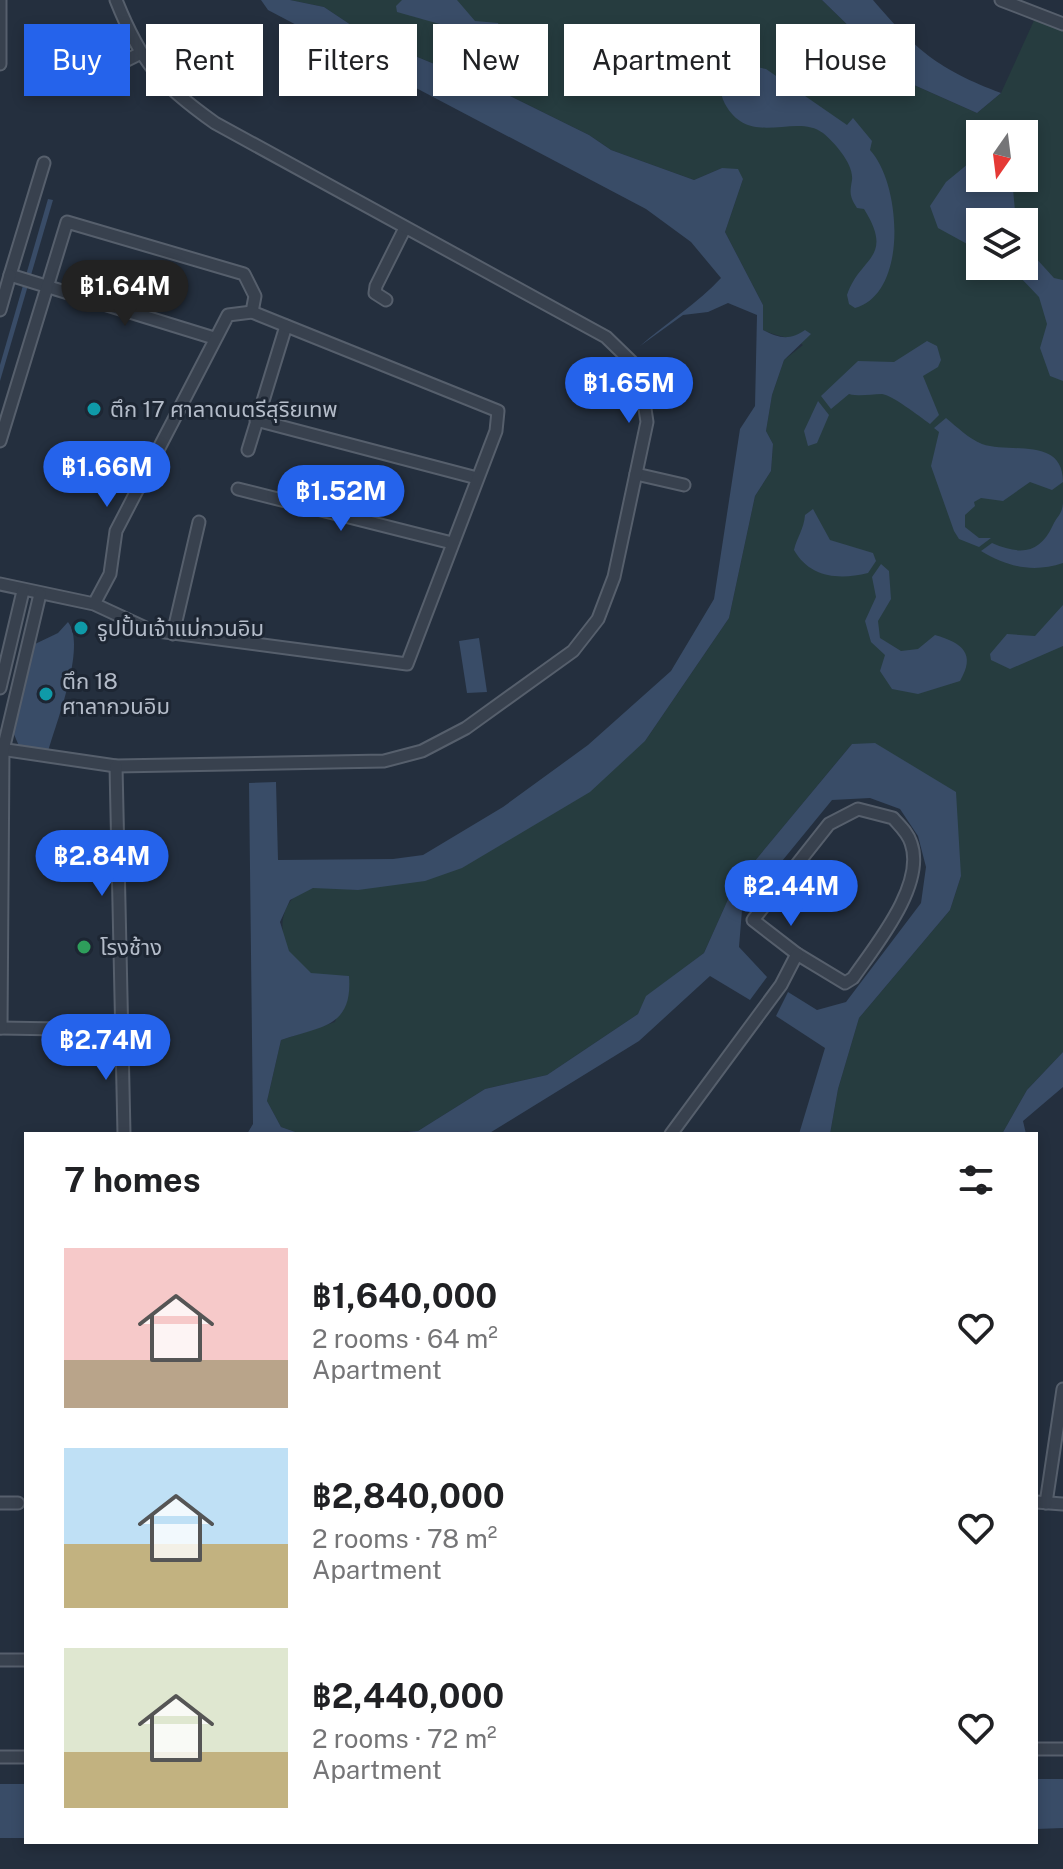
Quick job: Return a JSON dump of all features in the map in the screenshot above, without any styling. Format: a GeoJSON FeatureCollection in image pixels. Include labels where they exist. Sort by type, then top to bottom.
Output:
{"type":"FeatureCollection","features":[{"type":"Feature","properties":{"kind":"street"},"geometry":{"type":"LineString","coordinates":[[0,0],[0,64]]}},
{"type":"Feature","properties":{"kind":"street"},"geometry":{"type":"LineString","coordinates":[[2,750],[116,766],[384,761],[422,751],[447,739],[545,672],[588,634],[611,587],[647,422],[643,379],[632,359],[589,326],[215,123],[171,91],[139,54],[116,0]]}},
{"type":"Feature","properties":{"kind":"street"},"geometry":{"type":"LineString","coordinates":[[1001,0],[1063,24]]}},
{"type":"Feature","properties":{"kind":"street"},"geometry":{"type":"LineString","coordinates":[[130,58],[139,54]]}},
{"type":"Feature","properties":{"kind":"street"},"geometry":{"type":"LineString","coordinates":[[0,310],[13,276],[44,163]]}},
{"type":"Feature","properties":{"kind":"street"},"geometry":{"type":"LineString","coordinates":[[0,441],[64,226],[71,222],[244,274],[252,284],[252,312]]}},
{"type":"Feature","properties":{"kind":"street"},"geometry":{"type":"LineString","coordinates":[[386,300],[375,293],[376,286],[405,228]]}},
{"type":"Feature","properties":{"kind":"street"},"geometry":{"type":"LineString","coordinates":[[13,276],[214,338]]}},
{"type":"Feature","properties":{"kind":"street"},"geometry":{"type":"LineString","coordinates":[[0,584],[94,604],[150,630],[407,664],[499,423],[498,411],[252,312],[228,315],[116,531],[110,574],[94,604]]}},
{"type":"Feature","properties":{"kind":"street"},"geometry":{"type":"LineString","coordinates":[[248,450],[286,326]]}},
{"type":"Feature","properties":{"kind":"street"},"geometry":{"type":"LineString","coordinates":[[256,420],[477,478]]}},
{"type":"Feature","properties":{"kind":"street"},"geometry":{"type":"LineString","coordinates":[[636,474],[684,485]]}},
{"type":"Feature","properties":{"kind":"street"},"geometry":{"type":"LineString","coordinates":[[238,489],[452,543]]}},
{"type":"Feature","properties":{"kind":"street"},"geometry":{"type":"LineString","coordinates":[[173,634],[199,522]]}},
{"type":"Feature","properties":{"kind":"street"},"geometry":{"type":"LineString","coordinates":[[0,688],[23,591]]}},
{"type":"Feature","properties":{"kind":"street"},"geometry":{"type":"LineString","coordinates":[[40,594],[2,750],[1,1028],[123,1030]]}},
{"type":"Feature","properties":{"kind":"street"},"geometry":{"type":"LineString","coordinates":[[116,766],[124,1132]]}},
{"type":"Feature","properties":{"kind":"street"},"geometry":{"type":"LineString","coordinates":[[858,809],[893,818],[911,843],[914,864],[888,929],[848,982],[841,983],[797,954],[755,924],[754,915],[838,817],[858,809]]}},
{"type":"Feature","properties":{"kind":"street"},"geometry":{"type":"LineString","coordinates":[[672,1132],[781,985],[797,954]]}},
{"type":"Feature","properties":{"kind":"street"},"geometry":{"type":"LineString","coordinates":[[1063,1389],[1041,1502],[1063,1504]]}},
{"type":"Feature","properties":{"kind":"street"},"geometry":{"type":"LineString","coordinates":[[0,1503],[18,1503]]}},
{"type":"Feature","properties":{"kind":"street"},"geometry":{"type":"LineString","coordinates":[[0,1660],[24,1660]]}},
{"type":"Feature","properties":{"kind":"street"},"geometry":{"type":"LineString","coordinates":[[1038,1749],[1063,1749]]}},
{"type":"Feature","properties":{"kind":"street"},"geometry":{"type":"LineString","coordinates":[[0,1757],[24,1757]]}},
{"type":"Feature","properties":{"kind":"green space"},"geometry":{"type":"Polygon","coordinates":[[[290,0],[822,0],[847,24],[776,24],[776,96],[915,96],[915,85],[977,113],[1001,93],[1037,14],[1063,23],[1063,1052],[1027,1090],[1003,1132],[830,1132],[838,1089],[859,1018],[950,910],[961,876],[852,744],[734,886],[704,953],[647,996],[638,1014],[547,1075],[485,1089],[418,1131],[295,1132],[281,1127],[267,1101],[281,1040],[335,1022],[349,976],[311,973],[290,954],[282,927],[290,902],[300,893],[314,888],[358,890],[645,741],[729,618],[755,496],[771,471],[773,444],[766,431],[772,395],[784,360],[803,345],[763,330],[763,305],[725,232],[743,179],[722,168],[694,180],[611,150],[589,135],[510,96],[548,96],[548,24],[433,24],[433,63],[417,57],[417,24],[350,24],[324,7],[290,0]]]}},
{"type":"Feature","properties":{"kind":"water"},"geometry":{"type":"Polygon","coordinates":[[[261,0],[290,0],[324,7],[350,24],[295,24],[268,10],[261,0]]]}},
{"type":"Feature","properties":{"kind":"water"},"geometry":{"type":"Polygon","coordinates":[[[402,0],[457,0],[475,21],[498,24],[440,24],[397,12],[396,6],[402,0]]]}},
{"type":"Feature","properties":{"kind":"water"},"geometry":{"type":"Polygon","coordinates":[[[822,0],[873,0],[895,24],[847,24],[822,0]]]}},
{"type":"Feature","properties":{"kind":"water"},"geometry":{"type":"Polygon","coordinates":[[[915,45],[961,76],[1001,93],[977,113],[915,85],[915,45]]]}},
{"type":"Feature","properties":{"kind":"water"},"geometry":{"type":"Polygon","coordinates":[[[417,57],[433,63],[433,96],[510,96],[589,135],[611,150],[694,180],[722,168],[738,169],[743,179],[725,232],[763,305],[763,330],[784,337],[805,330],[811,334],[784,360],[772,395],[766,431],[773,444],[771,471],[755,496],[729,618],[645,741],[590,792],[462,868],[425,881],[358,890],[313,888],[290,900],[280,922],[289,951],[311,973],[349,976],[349,993],[346,1006],[332,1022],[281,1040],[267,1101],[281,1127],[295,1132],[248,1132],[253,1124],[249,783],[276,782],[278,860],[393,859],[423,855],[503,807],[588,745],[671,671],[714,599],[740,429],[755,406],[757,315],[728,303],[708,312],[683,315],[640,346],[721,278],[691,242],[646,209],[417,88],[417,57]]]}},
{"type":"Feature","properties":{"kind":"water"},"geometry":{"type":"Polygon","coordinates":[[[760,68],[766,69],[776,76],[776,96],[805,96],[847,125],[853,118],[872,141],[870,150],[888,186],[894,236],[892,260],[884,282],[872,298],[855,308],[849,304],[847,295],[872,256],[876,238],[864,209],[857,208],[853,200],[852,174],[842,154],[823,133],[812,128],[747,125],[735,117],[722,96],[760,96],[760,68]]]}},
{"type":"Feature","properties":{"kind":"water"},"geometry":{"type":"Polygon","coordinates":[[[966,166],[966,192],[1013,192],[1015,208],[966,208],[966,243],[938,228],[930,206],[946,182],[966,166]]]}},
{"type":"Feature","properties":{"kind":"water"},"geometry":{"type":"Polygon","coordinates":[[[48,199],[53,200],[0,381],[0,365],[48,199]]]}},
{"type":"Feature","properties":{"kind":"water"},"geometry":{"type":"Polygon","coordinates":[[[1038,260],[1054,278],[1063,280],[1063,381],[1050,376],[1040,348],[1047,324],[1039,297],[1023,280],[1038,280],[1038,260]]]}},
{"type":"Feature","properties":{"kind":"water"},"geometry":{"type":"Polygon","coordinates":[[[927,341],[937,346],[941,360],[938,367],[923,376],[939,415],[930,424],[886,395],[849,394],[831,409],[821,396],[858,361],[894,362],[927,341]]]}},
{"type":"Feature","properties":{"kind":"water"},"geometry":{"type":"Polygon","coordinates":[[[818,401],[829,415],[817,443],[808,446],[804,431],[818,401]]]}},
{"type":"Feature","properties":{"kind":"water"},"geometry":{"type":"Polygon","coordinates":[[[946,418],[982,444],[1045,452],[1061,468],[1063,482],[1052,490],[1030,482],[1003,501],[981,498],[965,515],[965,527],[979,538],[991,538],[979,547],[959,539],[931,466],[939,432],[934,428],[946,418]]]}},
{"type":"Feature","properties":{"kind":"water"},"geometry":{"type":"Polygon","coordinates":[[[1063,503],[1063,563],[1041,568],[1021,567],[981,551],[992,543],[1012,550],[1036,546],[1048,534],[1063,503]]]}},
{"type":"Feature","properties":{"kind":"water"},"geometry":{"type":"Polygon","coordinates":[[[813,509],[830,540],[873,553],[876,561],[868,573],[826,575],[801,559],[794,550],[805,515],[813,509]]]}},
{"type":"Feature","properties":{"kind":"water"},"geometry":{"type":"Polygon","coordinates":[[[881,564],[889,571],[891,599],[878,621],[880,638],[901,651],[918,649],[935,635],[953,642],[967,657],[960,681],[918,694],[892,689],[880,671],[885,655],[871,642],[865,621],[876,597],[872,577],[881,564]]]}},
{"type":"Feature","properties":{"kind":"water"},"geometry":{"type":"Polygon","coordinates":[[[1063,605],[1063,646],[1010,669],[991,660],[990,654],[1007,634],[1035,636],[1063,605]]]}},
{"type":"Feature","properties":{"kind":"water","name":"ตึก 18 ศาลากวนอิม"},"geometry":{"type":"Polygon","coordinates":[[[68,622],[73,633],[72,666],[48,752],[19,746],[13,732],[35,644],[58,633],[68,622]]]}},
{"type":"Feature","properties":{"kind":"water"},"geometry":{"type":"Polygon","coordinates":[[[479,638],[487,692],[467,693],[459,641],[479,638]]]}},
{"type":"Feature","properties":{"kind":"water"},"geometry":{"type":"Polygon","coordinates":[[[875,743],[956,792],[961,876],[950,910],[859,1018],[838,1089],[830,1132],[800,1132],[825,1048],[776,1016],[788,992],[817,1010],[846,1002],[921,903],[926,867],[918,836],[900,809],[870,798],[832,800],[742,910],[739,947],[767,977],[750,1000],[710,976],[639,1041],[491,1132],[408,1132],[418,1131],[485,1089],[547,1075],[638,1014],[646,996],[704,953],[734,886],[852,744],[875,743]]]}},
{"type":"Feature","properties":{"kind":"water"},"geometry":{"type":"Polygon","coordinates":[[[1063,1052],[1063,1087],[1023,1121],[1026,1132],[1003,1132],[1027,1090],[1063,1052]]]}},
{"type":"Feature","properties":{"kind":"water"},"geometry":{"type":"Polygon","coordinates":[[[1038,1779],[1063,1779],[1063,1828],[1038,1829],[1038,1779]]]}},
{"type":"Feature","properties":{"kind":"water"},"geometry":{"type":"Polygon","coordinates":[[[0,1784],[24,1784],[24,1838],[0,1838],[0,1784]]]}},
{"type":"Feature","properties":{"kind":"place","name":"ตึก 17 ศาลาดนตรีสุริยเทพ"},"geometry":{"type":"Point","coordinates":[94,409]}},
{"type":"Feature","properties":{"kind":"place","name":"รูปปั้นเจ้าแม่กวนอิม"},"geometry":{"type":"Point","coordinates":[81,628]}},
{"type":"Feature","properties":{"kind":"place","name":"ตึก 18 ศาลากวนอิม"},"geometry":{"type":"Point","coordinates":[46,694]}},
{"type":"Feature","properties":{"kind":"place","name":"โรงช้าง"},"geometry":{"type":"Point","coordinates":[84,947]}}]}
